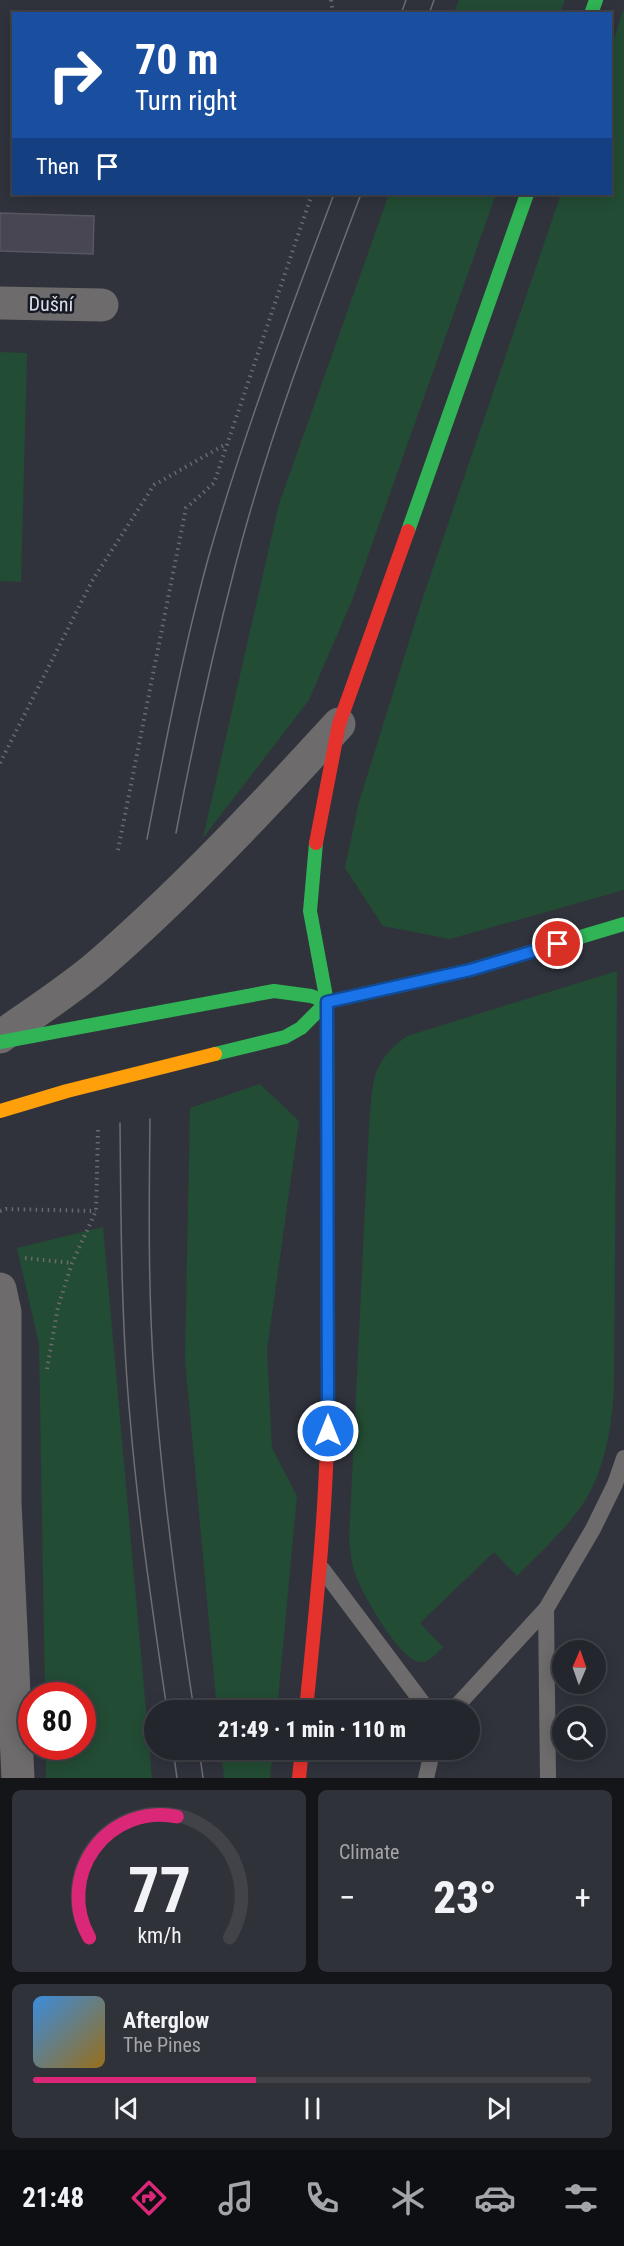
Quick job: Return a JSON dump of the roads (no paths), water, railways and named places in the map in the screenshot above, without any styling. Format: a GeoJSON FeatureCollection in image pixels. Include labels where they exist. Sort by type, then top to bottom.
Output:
{"type":"FeatureCollection","features":[{"type":"Feature","properties":{"kind":"main road"},"geometry":{"type":"LineString","coordinates":[[307,1700],[321,1567],[328,1431],[327,1002],[310,911],[310,889],[316,842],[339,724],[527,195]]}},
{"type":"Feature","properties":{"kind":"main road"},"geometry":{"type":"LineString","coordinates":[[0,1111],[67,1091],[285,1037],[301,1028],[327,1002],[470,970],[624,924]]}},
{"type":"Feature","properties":{"kind":"main road"},"geometry":{"type":"LineString","coordinates":[[0,1042],[274,991],[311,996],[327,1002]]}},
{"type":"Feature","properties":{"kind":"main road"},"geometry":{"type":"LineString","coordinates":[[299,1778],[301,1760]]}},
{"type":"Feature","properties":{"kind":"street","name":"Dušní"},"geometry":{"type":"LineString","coordinates":[[0,303],[102,306]]}},
{"type":"Feature","properties":{"kind":"street"},"geometry":{"type":"LineString","coordinates":[[0,1037],[106,958],[252,819],[339,724]]}},
{"type":"Feature","properties":{"kind":"street"},"geometry":{"type":"LineString","coordinates":[[0,1289],[5,1312],[5,1502],[18,1778]]}},
{"type":"Feature","properties":{"kind":"lane"},"geometry":{"type":"LineString","coordinates":[[462,1700],[546,1609],[593,1529],[624,1458]]}},
{"type":"Feature","properties":{"kind":"lane"},"geometry":{"type":"LineString","coordinates":[[321,1567],[421,1700]]}},
{"type":"Feature","properties":{"kind":"lane"},"geometry":{"type":"LineString","coordinates":[[546,1609],[548,1778]]}},
{"type":"Feature","properties":{"kind":"lane"},"geometry":{"type":"LineString","coordinates":[[426,1778],[430,1760]]}},
{"type":"Feature","properties":{"kind":"tram line"},"geometry":{"type":"LineString","coordinates":[[402,12],[406,0]]}},
{"type":"Feature","properties":{"kind":"tram line"},"geometry":{"type":"LineString","coordinates":[[430,12],[434,0]]}},
{"type":"Feature","properties":{"kind":"tram line"},"geometry":{"type":"LineString","coordinates":[[147,839],[182,663],[208,559],[251,421],[334,195]]}},
{"type":"Feature","properties":{"kind":"tram line"},"geometry":{"type":"LineString","coordinates":[[176,833],[211,664],[249,516],[294,377],[361,195]]}},
{"type":"Feature","properties":{"kind":"tram line"},"geometry":{"type":"LineString","coordinates":[[150,1119],[149,1215],[154,1375],[161,1459],[193,1700]]}},
{"type":"Feature","properties":{"kind":"tram line"},"geometry":{"type":"LineString","coordinates":[[120,1123],[122,1270],[127,1381],[133,1454],[166,1700]]}},
{"type":"Feature","properties":{"kind":"tram line"},"geometry":{"type":"LineString","coordinates":[[175,1760],[177,1778]]}},
{"type":"Feature","properties":{"kind":"tram line"},"geometry":{"type":"LineString","coordinates":[[201,1760],[203,1778]]}}]}
